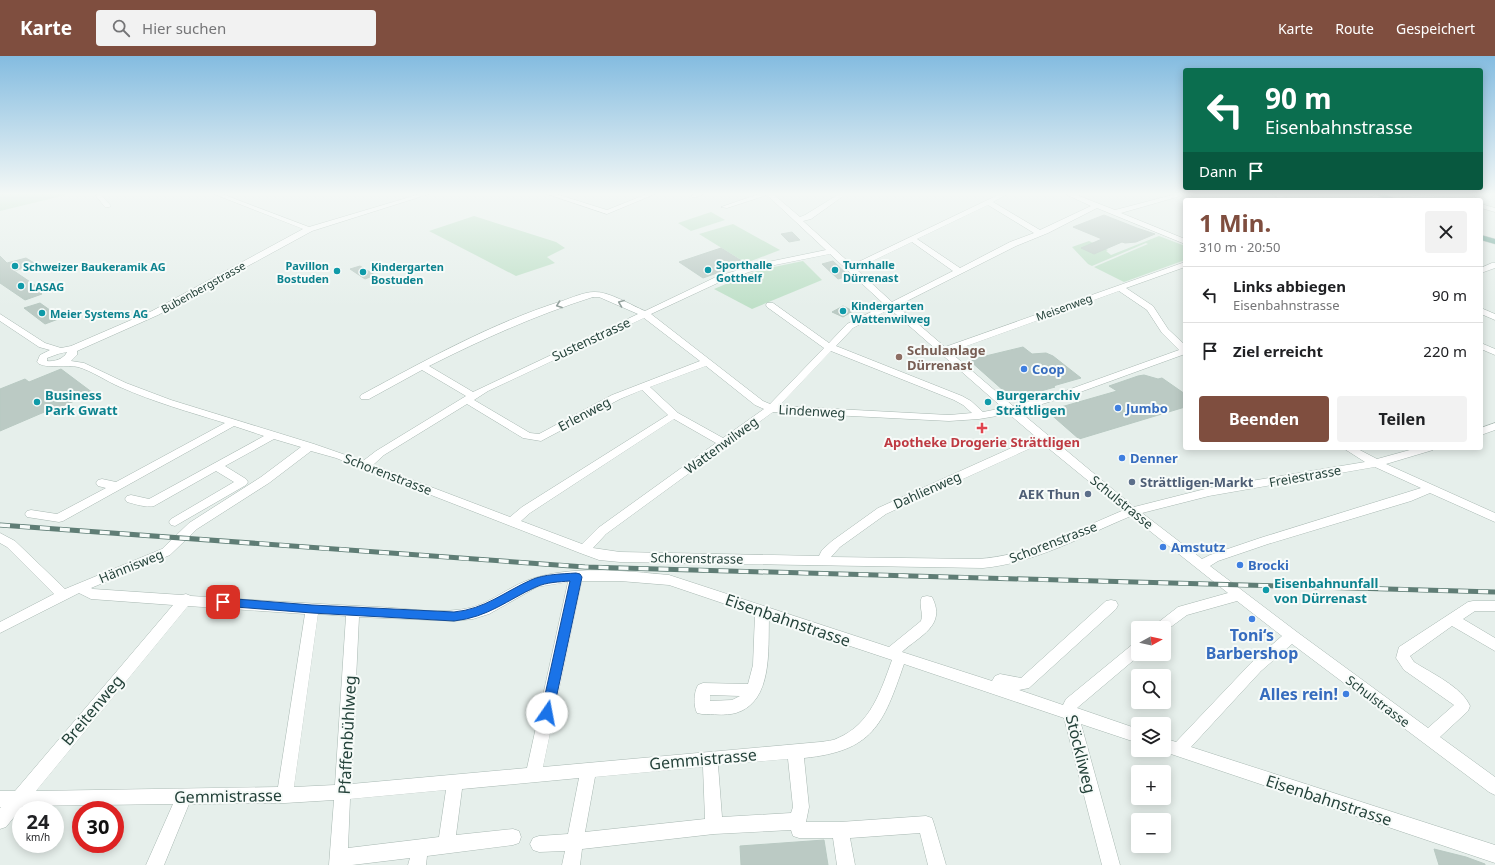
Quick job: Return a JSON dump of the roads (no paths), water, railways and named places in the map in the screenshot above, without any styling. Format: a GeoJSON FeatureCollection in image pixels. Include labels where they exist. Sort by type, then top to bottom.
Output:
{"type":"FeatureCollection","features":[{"type":"Feature","properties":{"kind":"main road"},"geometry":{"type":"LineString","coordinates":[[1483,238],[1495,242]]}},
{"type":"Feature","properties":{"kind":"street","name":"Bubenbergstrasse"},"geometry":{"type":"LineString","coordinates":[[59,362],[71,352],[155,313],[305,232]]}},
{"type":"Feature","properties":{"kind":"street","name":"Schulstrasse"},"geometry":{"type":"LineString","coordinates":[[812,232],[891,305],[1043,438],[1133,512],[1292,636],[1495,787]]}},
{"type":"Feature","properties":{"kind":"street"},"geometry":{"type":"LineString","coordinates":[[852,268],[924,232]]}},
{"type":"Feature","properties":{"kind":"street"},"geometry":{"type":"LineString","coordinates":[[1160,232],[1183,241]]}},
{"type":"Feature","properties":{"kind":"street","name":"Wattenwilweg"},"geometry":{"type":"LineString","coordinates":[[584,550],[602,531],[780,401],[850,326],[959,271],[1039,233]]}},
{"type":"Feature","properties":{"kind":"street"},"geometry":{"type":"LineString","coordinates":[[911,238],[959,271]]}},
{"type":"Feature","properties":{"kind":"street","name":"Sustenstrasse"},"geometry":{"type":"LineString","coordinates":[[365,465],[380,453],[470,398],[644,314],[732,274],[763,265],[833,251]]}},
{"type":"Feature","properties":{"kind":"street"},"geometry":{"type":"LineString","coordinates":[[1483,270],[1495,264]]}},
{"type":"Feature","properties":{"kind":"street","name":"Meisenweg"},"geometry":{"type":"LineString","coordinates":[[944,351],[953,346],[1183,265]]}},
{"type":"Feature","properties":{"kind":"street"},"geometry":{"type":"LineString","coordinates":[[1119,287],[1150,308],[1165,331],[1183,348]]}},
{"type":"Feature","properties":{"kind":"street","name":"Lindenweg"},"geometry":{"type":"LineString","coordinates":[[365,397],[445,354],[505,326],[589,294],[601,295],[644,314],[759,403],[771,408],[949,418],[980,415],[1011,410],[1102,382],[1183,351]]}},
{"type":"Feature","properties":{"kind":"street"},"geometry":{"type":"LineString","coordinates":[[770,304],[829,347],[958,398],[967,403],[980,415]]}},
{"type":"Feature","properties":{"kind":"street"},"geometry":{"type":"LineString","coordinates":[[1483,312],[1495,317]]}},
{"type":"Feature","properties":{"kind":"street"},"geometry":{"type":"LineString","coordinates":[[0,317],[42,345],[71,352]]}},
{"type":"Feature","properties":{"kind":"street"},"geometry":{"type":"LineString","coordinates":[[42,345],[41,348],[44,357],[59,350]]}},
{"type":"Feature","properties":{"kind":"street"},"geometry":{"type":"LineString","coordinates":[[1483,347],[1495,352]]}},
{"type":"Feature","properties":{"kind":"street","name":"Schorenstrasse"},"geometry":{"type":"LineString","coordinates":[[71,352],[80,361],[81,365]]}},
{"type":"Feature","properties":{"kind":"street","name":"Schorenstrasse"},"geometry":{"type":"LineString","coordinates":[[44,357],[42,360],[44,363],[50,364],[59,362],[81,365],[149,395],[365,465],[599,555],[620,557],[977,564],[1000,562],[1030,554],[1133,512]]}},
{"type":"Feature","properties":{"kind":"street","name":"Erlenweg"},"geometry":{"type":"LineString","coordinates":[[470,398],[527,436],[536,438],[545,436],[588,410],[643,386],[707,362]]}},
{"type":"Feature","properties":{"kind":"street"},"geometry":{"type":"LineString","coordinates":[[422,366],[470,398]]}},
{"type":"Feature","properties":{"kind":"street"},"geometry":{"type":"LineString","coordinates":[[643,386],[674,415],[724,443]]}},
{"type":"Feature","properties":{"kind":"street"},"geometry":{"type":"LineString","coordinates":[[512,522],[526,510],[674,415]]}},
{"type":"Feature","properties":{"kind":"street"},"geometry":{"type":"LineString","coordinates":[[31,514],[59,518],[117,486],[169,454],[233,423]]}},
{"type":"Feature","properties":{"kind":"street"},"geometry":{"type":"LineString","coordinates":[[1483,431],[1495,426]]}},
{"type":"Feature","properties":{"kind":"street"},"geometry":{"type":"LineString","coordinates":[[131,499],[150,503],[273,435]]}},
{"type":"Feature","properties":{"kind":"street","name":"Dahlienweg"},"geometry":{"type":"LineString","coordinates":[[824,561],[826,553],[836,544],[882,511],[1043,438]]}},
{"type":"Feature","properties":{"kind":"street","name":"Hännisweg"},"geometry":{"type":"LineString","coordinates":[[0,628],[79,588],[166,552],[193,526],[265,480],[310,446]]}},
{"type":"Feature","properties":{"kind":"street"},"geometry":{"type":"LineString","coordinates":[[1352,450],[1376,464],[1430,487],[1495,518]]}},
{"type":"Feature","properties":{"kind":"street","name":"Freiestrasse"},"geometry":{"type":"LineString","coordinates":[[1133,512],[1196,495],[1376,464],[1422,450]]}},
{"type":"Feature","properties":{"kind":"street"},"geometry":{"type":"LineString","coordinates":[[175,522],[242,482],[216,466]]}},
{"type":"Feature","properties":{"kind":"street"},"geometry":{"type":"LineString","coordinates":[[102,483],[117,486]]}},
{"type":"Feature","properties":{"kind":"street"},"geometry":{"type":"LineString","coordinates":[[1201,565],[1214,558],[1264,541],[1407,498],[1424,492],[1430,487]]}},
{"type":"Feature","properties":{"kind":"street"},"geometry":{"type":"LineString","coordinates":[[0,538],[11,544],[64,595]]}},
{"type":"Feature","properties":{"kind":"street","name":"Eisenbahnstrasse"},"geometry":{"type":"LineString","coordinates":[[79,588],[91,594],[186,599],[312,609],[454,616],[468,615],[484,610],[535,583],[552,579],[592,576],[669,580],[1131,734]]}},
{"type":"Feature","properties":{"kind":"street"},"geometry":{"type":"LineString","coordinates":[[534,774],[576,577]]}},
{"type":"Feature","properties":{"kind":"street"},"geometry":{"type":"LineString","coordinates":[[1170,621],[1183,611],[1240,595]]}},
{"type":"Feature","properties":{"kind":"street","name":"Breitenweg"},"geometry":{"type":"LineString","coordinates":[[0,821],[186,599]]}},
{"type":"Feature","properties":{"kind":"street"},"geometry":{"type":"LineString","coordinates":[[896,656],[896,648],[907,641],[926,624],[929,617],[926,602]]}},
{"type":"Feature","properties":{"kind":"street"},"geometry":{"type":"LineString","coordinates":[[995,689],[1000,680],[1015,684],[1024,684],[1110,605]]}},
{"type":"Feature","properties":{"kind":"street"},"geometry":{"type":"LineString","coordinates":[[1428,738],[1463,706],[1457,698],[1410,666],[1404,660],[1404,650],[1473,606],[1495,606]]}},
{"type":"Feature","properties":{"kind":"street"},"geometry":{"type":"LineString","coordinates":[[284,795],[312,609]]}},
{"type":"Feature","properties":{"kind":"street","name":"Pfaffenbühlweg"},"geometry":{"type":"LineString","coordinates":[[353,611],[344,792],[338,862],[429,852]]}},
{"type":"Feature","properties":{"kind":"street"},"geometry":{"type":"LineString","coordinates":[[753,690],[758,681],[762,612]]}},
{"type":"Feature","properties":{"kind":"street"},"geometry":{"type":"LineString","coordinates":[[1452,619],[1495,645]]}},
{"type":"Feature","properties":{"kind":"street"},"geometry":{"type":"LineString","coordinates":[[1171,747],[1292,636]]}},
{"type":"Feature","properties":{"kind":"street","name":"Stöckliweg"},"geometry":{"type":"LineString","coordinates":[[1111,865],[1069,708],[1071,704],[1131,654]]}},
{"type":"Feature","properties":{"kind":"street","name":"Gemmistrasse"},"geometry":{"type":"LineString","coordinates":[[0,799],[284,795],[344,792],[820,749],[843,744],[861,734],[872,722],[880,708],[896,656]]}},
{"type":"Feature","properties":{"kind":"street","name":"Eisenbahnstrasse"},"geometry":{"type":"LineString","coordinates":[[1171,747],[1495,854]]}},
{"type":"Feature","properties":{"kind":"street"},"geometry":{"type":"LineString","coordinates":[[795,751],[801,807],[798,820],[799,830],[840,830],[926,824],[937,865]]}},
{"type":"Feature","properties":{"kind":"street"},"geometry":{"type":"LineString","coordinates":[[710,759],[714,826]]}},
{"type":"Feature","properties":{"kind":"street"},"geometry":{"type":"LineString","coordinates":[[571,865],[588,770]]}},
{"type":"Feature","properties":{"kind":"street"},"geometry":{"type":"LineString","coordinates":[[429,852],[455,781]]}},
{"type":"Feature","properties":{"kind":"street"},"geometry":{"type":"LineString","coordinates":[[155,865],[184,797]]}},
{"type":"Feature","properties":{"kind":"street"},"geometry":{"type":"LineString","coordinates":[[538,844],[574,842],[714,826],[798,820]]}},
{"type":"Feature","properties":{"kind":"street"},"geometry":{"type":"LineString","coordinates":[[840,830],[846,865]]}},
{"type":"Feature","properties":{"kind":"street"},"geometry":{"type":"LineString","coordinates":[[429,852],[513,837]]}},
{"type":"Feature","properties":{"kind":"railway"},"geometry":{"type":"LineString","coordinates":[[0,525],[585,567],[1495,592]]}},
{"type":"Feature","properties":{"kind":"place","name":"Schweizer Baukeramik AG"},"geometry":{"type":"Point","coordinates":[15,266]}},
{"type":"Feature","properties":{"kind":"place","name":"Sporthalle Gotthelf"},"geometry":{"type":"Point","coordinates":[708,270]}},
{"type":"Feature","properties":{"kind":"place","name":"Turnhalle Dürrenast"},"geometry":{"type":"Point","coordinates":[835,270]}},
{"type":"Feature","properties":{"kind":"place","name":"Pavillon Bostuden"},"geometry":{"type":"Point","coordinates":[337,271]}},
{"type":"Feature","properties":{"kind":"place","name":"Kindergarten Bostuden"},"geometry":{"type":"Point","coordinates":[363,272]}},
{"type":"Feature","properties":{"kind":"place","name":"LASAG"},"geometry":{"type":"Point","coordinates":[21,286]}},
{"type":"Feature","properties":{"kind":"place","name":"Kindergarten Wattenwilweg"},"geometry":{"type":"Point","coordinates":[843,311]}},
{"type":"Feature","properties":{"kind":"place","name":"Meier Systems AG"},"geometry":{"type":"Point","coordinates":[42,313]}},
{"type":"Feature","properties":{"kind":"place","name":"Schulanlage Dürrenast"},"geometry":{"type":"Point","coordinates":[899,357]}},
{"type":"Feature","properties":{"kind":"place","name":"Coop"},"geometry":{"type":"Point","coordinates":[1024,369]}},
{"type":"Feature","properties":{"kind":"place","name":"Business Park Gwatt"},"geometry":{"type":"Point","coordinates":[37,402]}},
{"type":"Feature","properties":{"kind":"place","name":"Burgerarchiv Strättligen"},"geometry":{"type":"Point","coordinates":[988,402]}},
{"type":"Feature","properties":{"kind":"place","name":"Jumbo"},"geometry":{"type":"Point","coordinates":[1118,408]}},
{"type":"Feature","properties":{"kind":"place","name":"Apotheke Drogerie Strättligen"},"geometry":{"type":"Point","coordinates":[982,428]}},
{"type":"Feature","properties":{"kind":"place","name":"Denner"},"geometry":{"type":"Point","coordinates":[1122,458]}},
{"type":"Feature","properties":{"kind":"place","name":"Strättligen-Markt"},"geometry":{"type":"Point","coordinates":[1132,482]}},
{"type":"Feature","properties":{"kind":"place","name":"AEK Thun"},"geometry":{"type":"Point","coordinates":[1088,494]}},
{"type":"Feature","properties":{"kind":"place","name":"Amstutz"},"geometry":{"type":"Point","coordinates":[1163,547]}},
{"type":"Feature","properties":{"kind":"place","name":"Brocki"},"geometry":{"type":"Point","coordinates":[1240,565]}},
{"type":"Feature","properties":{"kind":"place","name":"Eisenbahnunfall von Dürrenast"},"geometry":{"type":"Point","coordinates":[1266,590]}},
{"type":"Feature","properties":{"kind":"place","name":"Toni‘s Barbershop"},"geometry":{"type":"Point","coordinates":[1252,619]}},
{"type":"Feature","properties":{"kind":"place","name":"Alles rein!"},"geometry":{"type":"Point","coordinates":[1346,694]}}]}
